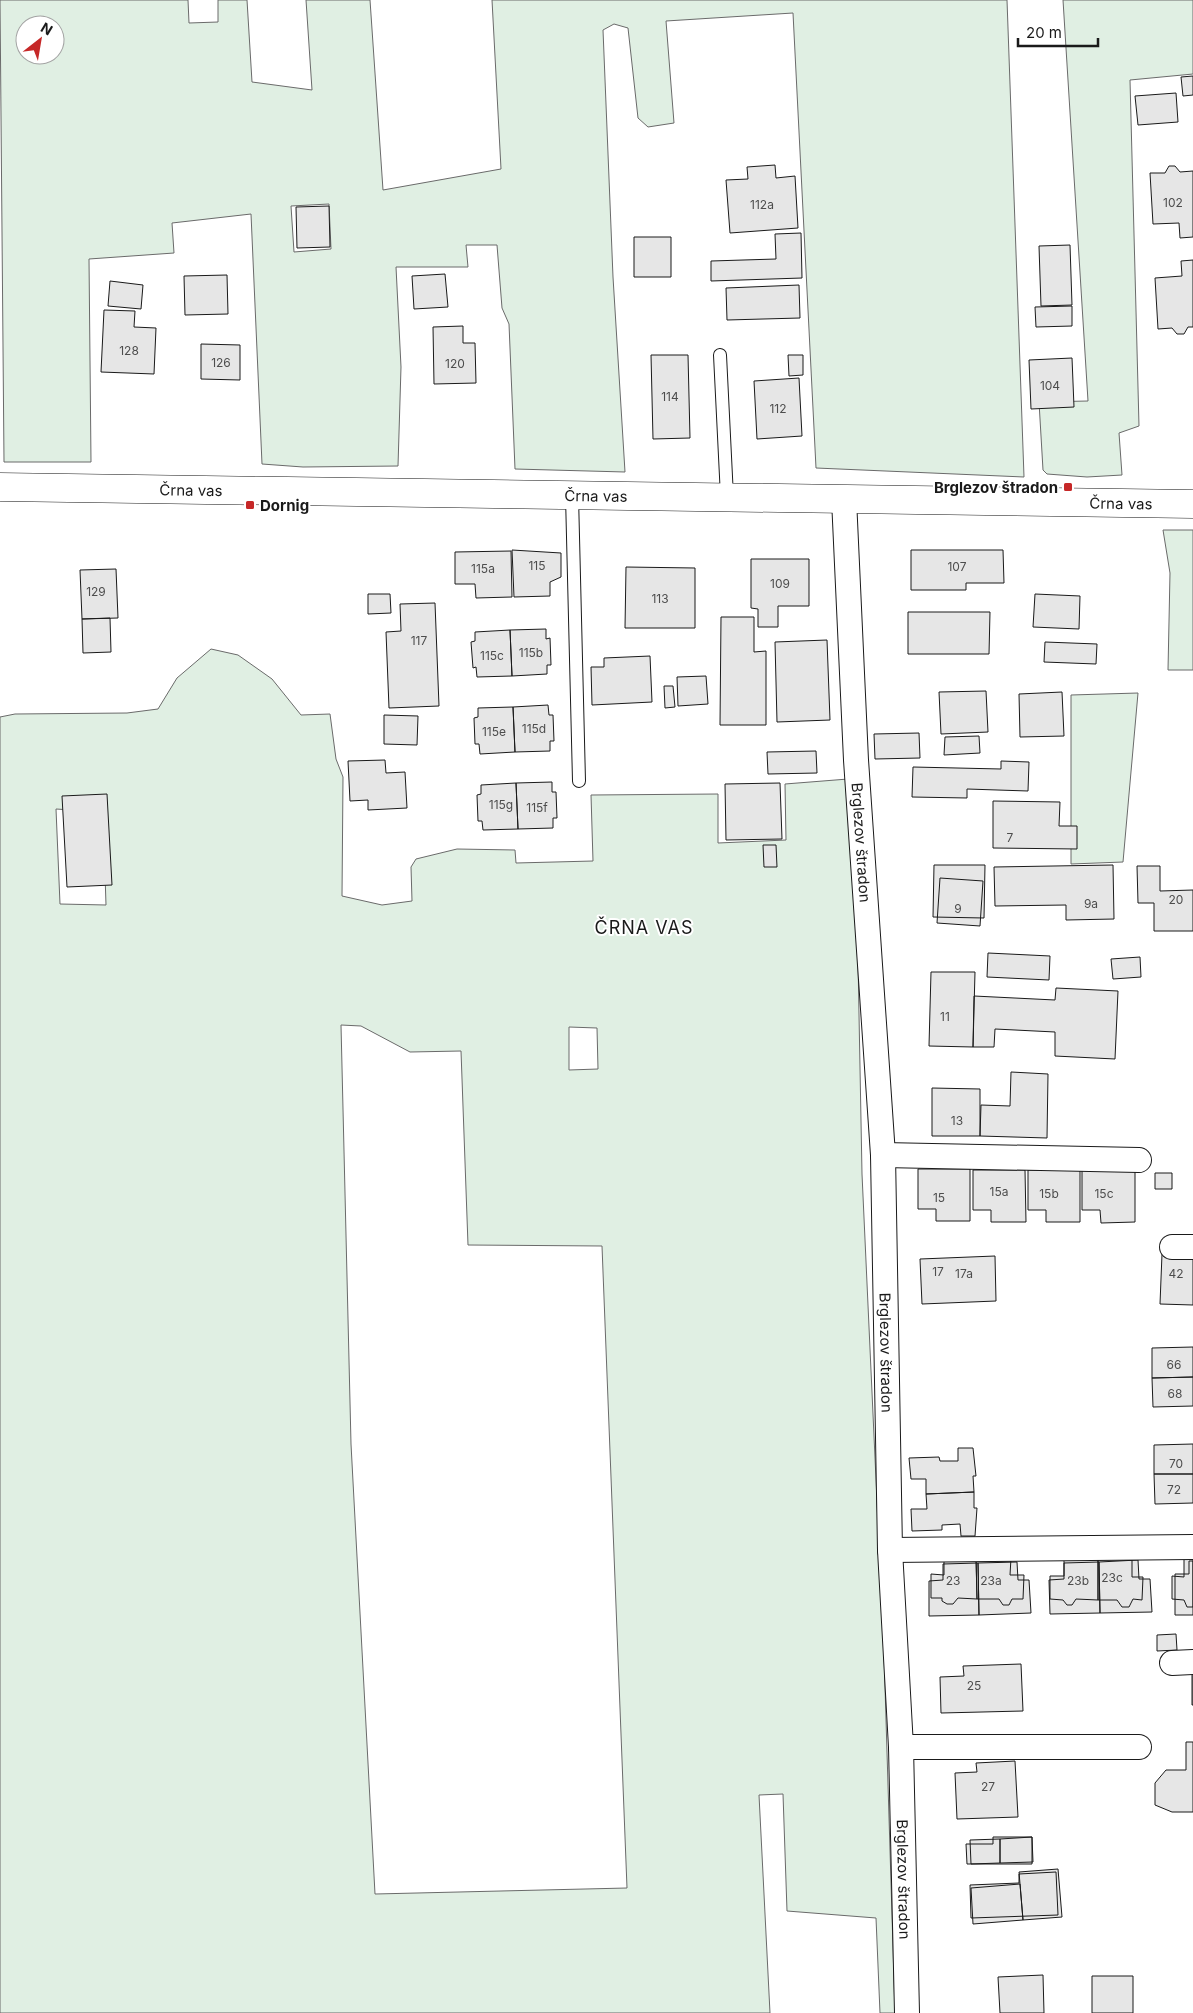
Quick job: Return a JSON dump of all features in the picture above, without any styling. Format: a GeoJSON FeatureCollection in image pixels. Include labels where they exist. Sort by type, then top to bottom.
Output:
{"type":"FeatureCollection","features":[{"type":"Feature","properties":{"kind":"street","name":"Črna vas"},"geometry":{"type":"LineString","coordinates":[[0,487],[1193,504]]}},
{"type":"Feature","properties":{"kind":"street","name":"Brglezov štradon"},"geometry":{"type":"LineString","coordinates":[[844,500],[856,760],[883,1155],[890,1550],[900,1748],[907,2013]]}},
{"type":"Feature","properties":{"kind":"street"},"geometry":{"type":"LineString","coordinates":[[883,1155],[1139,1160]]}},
{"type":"Feature","properties":{"kind":"street"},"geometry":{"type":"LineString","coordinates":[[890,1550],[1183,1547]]}},
{"type":"Feature","properties":{"kind":"street"},"geometry":{"type":"LineString","coordinates":[[900,1748],[1139,1747]]}},
{"type":"Feature","properties":{"kind":"lane"},"geometry":{"type":"LineString","coordinates":[[720,355],[726,497]]}},
{"type":"Feature","properties":{"kind":"lane"},"geometry":{"type":"LineString","coordinates":[[572,496],[579,781]]}},
{"type":"Feature","properties":{"kind":"green space"},"geometry":{"type":"Polygon","coordinates":[[[0,0],[188,0],[189,23],[218,22],[218,0],[247,0],[252,82],[312,90],[306,0],[370,0],[383,190],[501,169],[492,0],[1007,0],[1024,477],[816,468],[793,13],[666,21],[674,123],[648,127],[638,118],[628,28],[614,24],[603,30],[613,277],[625,472],[515,469],[509,324],[502,308],[497,245],[466,245],[468,267],[396,267],[401,367],[398,466],[303,467],[262,464],[251,214],[172,223],[174,253],[89,259],[91,462],[4,462],[0,0]],[[329,204],[291,206],[294,252],[331,249],[329,204]]]}},
{"type":"Feature","properties":{"kind":"green space"},"geometry":{"type":"Polygon","coordinates":[[[1063,0],[1193,0],[1193,74],[1130,80],[1139,426],[1119,433],[1122,475],[1087,477],[1047,474],[1043,470],[1039,402],[1088,401],[1063,0]]]}},
{"type":"Feature","properties":{"kind":"green space"},"geometry":{"type":"Polygon","coordinates":[[[1163,530],[1193,530],[1193,670],[1168,670],[1170,573],[1163,530]]]}},
{"type":"Feature","properties":{"kind":"green space"},"geometry":{"type":"Polygon","coordinates":[[[211,649],[238,655],[272,679],[301,715],[330,714],[336,759],[343,777],[342,896],[382,905],[412,901],[411,867],[416,859],[457,849],[515,850],[516,863],[593,861],[591,795],[718,794],[718,843],[786,840],[785,784],[848,779],[858,960],[862,1174],[884,1654],[895,2013],[880,2013],[876,1918],[787,1911],[783,1794],[759,1795],[770,2013],[0,2013],[0,717],[15,714],[127,713],[158,709],[177,678],[211,649]],[[56,809],[60,904],[106,905],[103,812],[56,809]],[[341,1025],[351,1444],[375,1894],[627,1888],[602,1246],[468,1245],[461,1051],[410,1052],[361,1026],[341,1025]],[[569,1027],[569,1070],[598,1069],[597,1028],[569,1027]]]}},
{"type":"Feature","properties":{"kind":"green space"},"geometry":{"type":"Polygon","coordinates":[[[1138,693],[1123,862],[1071,864],[1071,695],[1138,693]]]}},
{"type":"Feature","properties":{"kind":"building"},"geometry":{"type":"Polygon","coordinates":[[[1193,76],[1193,95],[1183,96],[1181,77],[1193,76]]]}},
{"type":"Feature","properties":{"kind":"building"},"geometry":{"type":"Polygon","coordinates":[[[1176,93],[1178,122],[1138,125],[1135,96],[1176,93]]]}},
{"type":"Feature","properties":{"kind":"building"},"geometry":{"type":"Polygon","coordinates":[[[775,165],[776,178],[795,176],[798,228],[730,233],[726,180],[748,179],[747,167],[775,165]]]}},
{"type":"Feature","properties":{"kind":"building"},"geometry":{"type":"Polygon","coordinates":[[[1169,166],[1175,166],[1180,172],[1193,171],[1193,237],[1180,238],[1179,223],[1153,224],[1150,173],[1165,173],[1169,166]]]}},
{"type":"Feature","properties":{"kind":"building"},"geometry":{"type":"Polygon","coordinates":[[[329,206],[330,247],[297,248],[296,207],[329,206]]]}},
{"type":"Feature","properties":{"kind":"building"},"geometry":{"type":"Polygon","coordinates":[[[801,233],[802,278],[711,281],[711,261],[776,259],[775,234],[801,233]]]}},
{"type":"Feature","properties":{"kind":"building"},"geometry":{"type":"Polygon","coordinates":[[[634,237],[671,237],[671,277],[634,277],[634,237]]]}},
{"type":"Feature","properties":{"kind":"building"},"geometry":{"type":"Polygon","coordinates":[[[1070,245],[1072,305],[1041,306],[1039,246],[1070,245]]]}},
{"type":"Feature","properties":{"kind":"building"},"geometry":{"type":"Polygon","coordinates":[[[1193,260],[1193,327],[1188,327],[1184,334],[1177,334],[1172,328],[1158,329],[1155,278],[1182,276],[1181,261],[1193,260]]]}},
{"type":"Feature","properties":{"kind":"building"},"geometry":{"type":"Polygon","coordinates":[[[445,274],[448,307],[414,309],[412,276],[445,274]]]}},
{"type":"Feature","properties":{"kind":"building"},"geometry":{"type":"Polygon","coordinates":[[[227,275],[228,314],[185,315],[184,276],[227,275]]]}},
{"type":"Feature","properties":{"kind":"building"},"geometry":{"type":"Polygon","coordinates":[[[110,281],[143,285],[141,309],[108,306],[110,281]]]}},
{"type":"Feature","properties":{"kind":"building"},"geometry":{"type":"Polygon","coordinates":[[[799,285],[800,318],[727,320],[726,288],[799,285]]]}},
{"type":"Feature","properties":{"kind":"building"},"geometry":{"type":"Polygon","coordinates":[[[1072,306],[1072,326],[1036,327],[1035,307],[1072,306]]]}},
{"type":"Feature","properties":{"kind":"building"},"geometry":{"type":"Polygon","coordinates":[[[104,310],[135,311],[134,327],[156,328],[154,374],[101,372],[104,310]]]}},
{"type":"Feature","properties":{"kind":"building"},"geometry":{"type":"Polygon","coordinates":[[[463,326],[463,343],[475,343],[476,383],[434,384],[433,327],[463,326]]]}},
{"type":"Feature","properties":{"kind":"building"},"geometry":{"type":"Polygon","coordinates":[[[201,344],[240,345],[240,380],[201,379],[201,344]]]}},
{"type":"Feature","properties":{"kind":"building"},"geometry":{"type":"Polygon","coordinates":[[[651,355],[688,355],[690,438],[653,439],[651,355]]]}},
{"type":"Feature","properties":{"kind":"building"},"geometry":{"type":"Polygon","coordinates":[[[788,355],[803,355],[803,375],[789,376],[788,355]]]}},
{"type":"Feature","properties":{"kind":"building"},"geometry":{"type":"Polygon","coordinates":[[[1072,358],[1074,407],[1031,409],[1029,360],[1072,358]]]}},
{"type":"Feature","properties":{"kind":"building"},"geometry":{"type":"Polygon","coordinates":[[[799,378],[802,436],[757,439],[754,381],[799,378]]]}},
{"type":"Feature","properties":{"kind":"building"},"geometry":{"type":"Polygon","coordinates":[[[512,550],[561,553],[561,577],[550,582],[550,596],[514,597],[512,550]]]}},
{"type":"Feature","properties":{"kind":"building"},"geometry":{"type":"Polygon","coordinates":[[[911,550],[1003,550],[1004,583],[966,583],[966,590],[911,590],[911,550]]]}},
{"type":"Feature","properties":{"kind":"building"},"geometry":{"type":"Polygon","coordinates":[[[511,551],[512,597],[476,598],[475,584],[455,584],[455,552],[511,551]]]}},
{"type":"Feature","properties":{"kind":"building"},"geometry":{"type":"Polygon","coordinates":[[[751,559],[809,559],[809,606],[778,606],[778,627],[758,627],[758,609],[751,608],[751,559]]]}},
{"type":"Feature","properties":{"kind":"building"},"geometry":{"type":"Polygon","coordinates":[[[626,567],[695,568],[695,628],[625,628],[626,567]]]}},
{"type":"Feature","properties":{"kind":"building"},"geometry":{"type":"Polygon","coordinates":[[[116,569],[118,618],[82,619],[80,570],[116,569]]]}},
{"type":"Feature","properties":{"kind":"building"},"geometry":{"type":"Polygon","coordinates":[[[368,594],[390,594],[391,613],[368,614],[368,594]]]}},
{"type":"Feature","properties":{"kind":"building"},"geometry":{"type":"Polygon","coordinates":[[[1035,594],[1080,596],[1079,629],[1033,627],[1035,594]]]}},
{"type":"Feature","properties":{"kind":"building"},"geometry":{"type":"Polygon","coordinates":[[[435,603],[439,706],[389,708],[386,632],[401,631],[400,604],[435,603]]]}},
{"type":"Feature","properties":{"kind":"building"},"geometry":{"type":"Polygon","coordinates":[[[908,612],[990,612],[989,654],[908,654],[908,612]]]}},
{"type":"Feature","properties":{"kind":"building"},"geometry":{"type":"Polygon","coordinates":[[[721,617],[754,617],[754,652],[766,651],[766,725],[720,725],[721,617]]]}},
{"type":"Feature","properties":{"kind":"building"},"geometry":{"type":"Polygon","coordinates":[[[110,618],[111,652],[83,653],[82,619],[110,618]]]}},
{"type":"Feature","properties":{"kind":"building"},"geometry":{"type":"Polygon","coordinates":[[[546,629],[546,639],[550,638],[551,665],[547,665],[547,674],[512,676],[510,630],[546,629]]]}},
{"type":"Feature","properties":{"kind":"building"},"geometry":{"type":"Polygon","coordinates":[[[510,630],[512,676],[477,677],[476,667],[473,668],[471,642],[475,641],[475,632],[510,630]]]}},
{"type":"Feature","properties":{"kind":"building"},"geometry":{"type":"Polygon","coordinates":[[[827,640],[830,720],[777,722],[775,642],[827,640]]]}},
{"type":"Feature","properties":{"kind":"building"},"geometry":{"type":"Polygon","coordinates":[[[1045,642],[1097,644],[1096,664],[1044,662],[1045,642]]]}},
{"type":"Feature","properties":{"kind":"building"},"geometry":{"type":"Polygon","coordinates":[[[650,656],[652,702],[592,705],[591,667],[604,667],[604,658],[650,656]]]}},
{"type":"Feature","properties":{"kind":"building"},"geometry":{"type":"Polygon","coordinates":[[[706,676],[708,704],[678,706],[677,677],[706,676]]]}},
{"type":"Feature","properties":{"kind":"building"},"geometry":{"type":"Polygon","coordinates":[[[664,686],[673,686],[675,707],[665,708],[664,686]]]}},
{"type":"Feature","properties":{"kind":"building"},"geometry":{"type":"Polygon","coordinates":[[[986,691],[988,732],[941,734],[939,692],[986,691]]]}},
{"type":"Feature","properties":{"kind":"building"},"geometry":{"type":"Polygon","coordinates":[[[1062,692],[1064,736],[1020,737],[1019,694],[1062,692]]]}},
{"type":"Feature","properties":{"kind":"building"},"geometry":{"type":"Polygon","coordinates":[[[548,705],[549,715],[553,715],[554,741],[550,741],[550,751],[515,752],[513,707],[548,705]]]}},
{"type":"Feature","properties":{"kind":"building"},"geometry":{"type":"Polygon","coordinates":[[[513,707],[515,752],[480,754],[479,744],[475,744],[474,718],[478,717],[478,708],[513,707]]]}},
{"type":"Feature","properties":{"kind":"building"},"geometry":{"type":"Polygon","coordinates":[[[384,715],[418,716],[417,745],[384,744],[384,715]]]}},
{"type":"Feature","properties":{"kind":"building"},"geometry":{"type":"Polygon","coordinates":[[[919,733],[920,758],[875,759],[874,734],[919,733]]]}},
{"type":"Feature","properties":{"kind":"building"},"geometry":{"type":"Polygon","coordinates":[[[979,736],[980,753],[944,755],[945,737],[979,736]]]}},
{"type":"Feature","properties":{"kind":"building"},"geometry":{"type":"Polygon","coordinates":[[[816,751],[817,773],[768,774],[767,752],[816,751]]]}},
{"type":"Feature","properties":{"kind":"building"},"geometry":{"type":"Polygon","coordinates":[[[385,760],[386,773],[405,772],[407,808],[368,810],[368,800],[350,801],[348,761],[385,760]]]}},
{"type":"Feature","properties":{"kind":"building"},"geometry":{"type":"Polygon","coordinates":[[[1001,761],[1029,762],[1028,791],[967,789],[967,798],[912,797],[913,767],[1001,769],[1001,761]]]}},
{"type":"Feature","properties":{"kind":"building"},"geometry":{"type":"Polygon","coordinates":[[[552,782],[552,792],[556,792],[557,818],[553,818],[553,828],[518,829],[516,783],[552,782]]]}},
{"type":"Feature","properties":{"kind":"building"},"geometry":{"type":"Polygon","coordinates":[[[516,783],[518,829],[483,830],[482,821],[478,821],[477,795],[481,794],[481,785],[516,783]]]}},
{"type":"Feature","properties":{"kind":"building"},"geometry":{"type":"Polygon","coordinates":[[[780,783],[782,839],[726,840],[725,784],[780,783]]]}},
{"type":"Feature","properties":{"kind":"building"},"geometry":{"type":"Polygon","coordinates":[[[107,794],[112,885],[67,887],[62,796],[107,794]]]}},
{"type":"Feature","properties":{"kind":"building"},"geometry":{"type":"Polygon","coordinates":[[[993,801],[1060,802],[1059,826],[1077,826],[1077,849],[993,848],[993,801]]]}},
{"type":"Feature","properties":{"kind":"building"},"geometry":{"type":"Polygon","coordinates":[[[763,845],[776,845],[777,867],[764,867],[763,845]]]}},
{"type":"Feature","properties":{"kind":"building"},"geometry":{"type":"Polygon","coordinates":[[[934,865],[985,865],[984,918],[933,917],[934,865]]]}},
{"type":"Feature","properties":{"kind":"building"},"geometry":{"type":"Polygon","coordinates":[[[1113,865],[1114,919],[1066,920],[1066,905],[995,906],[994,867],[1113,865]]]}},
{"type":"Feature","properties":{"kind":"building"},"geometry":{"type":"Polygon","coordinates":[[[1137,866],[1160,866],[1160,891],[1193,890],[1193,931],[1154,931],[1154,903],[1138,903],[1137,866]]]}},
{"type":"Feature","properties":{"kind":"building"},"geometry":{"type":"Polygon","coordinates":[[[940,878],[983,881],[980,926],[937,923],[940,878]]]}},
{"type":"Feature","properties":{"kind":"building"},"geometry":{"type":"Polygon","coordinates":[[[988,953],[1050,956],[1049,980],[987,977],[988,953]]]}},
{"type":"Feature","properties":{"kind":"building"},"geometry":{"type":"Polygon","coordinates":[[[1140,957],[1141,977],[1113,979],[1111,959],[1140,957]]]}},
{"type":"Feature","properties":{"kind":"building"},"geometry":{"type":"Polygon","coordinates":[[[931,972],[975,972],[973,1047],[929,1046],[931,972]]]}},
{"type":"Feature","properties":{"kind":"building"},"geometry":{"type":"Polygon","coordinates":[[[1056,988],[1118,991],[1115,1059],[1055,1056],[1055,1032],[995,1029],[994,1047],[973,1047],[974,996],[1055,1000],[1056,988]]]}},
{"type":"Feature","properties":{"kind":"building"},"geometry":{"type":"Polygon","coordinates":[[[1011,1072],[1048,1074],[1047,1138],[980,1136],[981,1105],[1010,1106],[1011,1072]]]}},
{"type":"Feature","properties":{"kind":"building"},"geometry":{"type":"Polygon","coordinates":[[[932,1088],[980,1089],[980,1136],[932,1136],[932,1088]]]}},
{"type":"Feature","properties":{"kind":"building"},"geometry":{"type":"Polygon","coordinates":[[[918,1169],[970,1169],[970,1221],[936,1221],[936,1209],[918,1209],[918,1169]]]}},
{"type":"Feature","properties":{"kind":"building"},"geometry":{"type":"Polygon","coordinates":[[[973,1170],[1025,1170],[1026,1222],[991,1222],[991,1210],[973,1210],[973,1170]]]}},
{"type":"Feature","properties":{"kind":"building"},"geometry":{"type":"Polygon","coordinates":[[[1028,1170],[1080,1170],[1080,1222],[1046,1222],[1046,1210],[1028,1210],[1028,1170]]]}},
{"type":"Feature","properties":{"kind":"building"},"geometry":{"type":"Polygon","coordinates":[[[1082,1170],[1135,1170],[1135,1222],[1101,1223],[1100,1210],[1082,1210],[1082,1170]]]}},
{"type":"Feature","properties":{"kind":"building"},"geometry":{"type":"Polygon","coordinates":[[[1155,1173],[1172,1173],[1172,1189],[1155,1189],[1155,1173]]]}},
{"type":"Feature","properties":{"kind":"building"},"geometry":{"type":"Polygon","coordinates":[[[1162,1254],[1193,1255],[1193,1305],[1160,1304],[1162,1254]]]}},
{"type":"Feature","properties":{"kind":"building"},"geometry":{"type":"Polygon","coordinates":[[[995,1256],[996,1301],[922,1304],[920,1259],[995,1256]]]}},
{"type":"Feature","properties":{"kind":"building"},"geometry":{"type":"Polygon","coordinates":[[[1193,1347],[1193,1377],[1152,1378],[1152,1348],[1193,1347]]]}},
{"type":"Feature","properties":{"kind":"building"},"geometry":{"type":"Polygon","coordinates":[[[1193,1377],[1193,1406],[1153,1407],[1152,1378],[1193,1377]]]}},
{"type":"Feature","properties":{"kind":"building"},"geometry":{"type":"Polygon","coordinates":[[[1193,1444],[1193,1474],[1154,1474],[1154,1445],[1193,1444]]]}},
{"type":"Feature","properties":{"kind":"building"},"geometry":{"type":"Polygon","coordinates":[[[958,1448],[973,1448],[976,1476],[973,1476],[974,1492],[926,1494],[926,1479],[911,1479],[909,1458],[939,1457],[940,1461],[958,1461],[958,1448]]]}},
{"type":"Feature","properties":{"kind":"building"},"geometry":{"type":"Polygon","coordinates":[[[1154,1474],[1193,1474],[1193,1503],[1155,1504],[1154,1474]]]}},
{"type":"Feature","properties":{"kind":"building"},"geometry":{"type":"Polygon","coordinates":[[[974,1492],[974,1508],[977,1508],[975,1536],[961,1536],[960,1524],[942,1525],[942,1530],[912,1531],[911,1509],[927,1509],[926,1494],[974,1492]]]}},
{"type":"Feature","properties":{"kind":"building"},"geometry":{"type":"Polygon","coordinates":[[[944,1556],[976,1557],[977,1599],[958,1598],[953,1604],[947,1604],[942,1601],[942,1598],[931,1598],[931,1574],[944,1575],[944,1556]]]}},
{"type":"Feature","properties":{"kind":"building"},"geometry":{"type":"Polygon","coordinates":[[[976,1557],[1011,1558],[1010,1575],[1024,1575],[1023,1599],[1012,1599],[1009,1605],[1003,1605],[999,1599],[977,1599],[976,1557]]]}},
{"type":"Feature","properties":{"kind":"building"},"geometry":{"type":"Polygon","coordinates":[[[1064,1558],[1098,1559],[1098,1600],[1076,1599],[1072,1605],[1067,1605],[1063,1600],[1050,1599],[1050,1576],[1064,1576],[1064,1558]]]}},
{"type":"Feature","properties":{"kind":"building"},"geometry":{"type":"Polygon","coordinates":[[[1098,1559],[1132,1560],[1132,1577],[1143,1577],[1142,1600],[1133,1599],[1129,1607],[1122,1607],[1117,1600],[1098,1600],[1098,1559]]]}},
{"type":"Feature","properties":{"kind":"building"},"geometry":{"type":"Polygon","coordinates":[[[1184,1559],[1193,1559],[1193,1607],[1187,1607],[1184,1600],[1172,1599],[1172,1576],[1184,1577],[1184,1559]]]}},
{"type":"Feature","properties":{"kind":"building"},"geometry":{"type":"Polygon","coordinates":[[[1138,1560],[1139,1579],[1150,1579],[1152,1612],[1100,1613],[1099,1562],[1138,1560]]]}},
{"type":"Feature","properties":{"kind":"building"},"geometry":{"type":"Polygon","coordinates":[[[1189,1561],[1193,1561],[1193,1615],[1175,1615],[1175,1574],[1189,1574],[1189,1561]]]}},
{"type":"Feature","properties":{"kind":"building"},"geometry":{"type":"Polygon","coordinates":[[[1017,1562],[1018,1580],[1029,1580],[1031,1613],[979,1615],[978,1563],[1017,1562]]]}},
{"type":"Feature","properties":{"kind":"building"},"geometry":{"type":"Polygon","coordinates":[[[1099,1562],[1100,1613],[1050,1614],[1049,1580],[1064,1579],[1064,1563],[1099,1562]]]}},
{"type":"Feature","properties":{"kind":"building"},"geometry":{"type":"Polygon","coordinates":[[[978,1563],[979,1615],[929,1616],[929,1581],[943,1580],[943,1564],[978,1563]]]}},
{"type":"Feature","properties":{"kind":"building"},"geometry":{"type":"Polygon","coordinates":[[[1176,1634],[1177,1650],[1157,1651],[1157,1635],[1176,1634]]]}},
{"type":"Feature","properties":{"kind":"building"},"geometry":{"type":"Polygon","coordinates":[[[1021,1664],[1023,1711],[941,1713],[940,1677],[964,1676],[963,1666],[1021,1664]]]}},
{"type":"Feature","properties":{"kind":"building"},"geometry":{"type":"Polygon","coordinates":[[[1193,1668],[1193,1705],[1192,1705],[1193,1668]]]}},
{"type":"Feature","properties":{"kind":"building"},"geometry":{"type":"Polygon","coordinates":[[[1186,1742],[1193,1742],[1193,1812],[1172,1812],[1155,1805],[1155,1783],[1166,1770],[1186,1770],[1186,1742]]]}},
{"type":"Feature","properties":{"kind":"building"},"geometry":{"type":"Polygon","coordinates":[[[1015,1761],[1018,1817],[957,1819],[955,1773],[977,1772],[976,1763],[1015,1761]]]}},
{"type":"Feature","properties":{"kind":"building"},"geometry":{"type":"Polygon","coordinates":[[[993,1837],[1032,1837],[1032,1864],[967,1864],[966,1844],[993,1844],[993,1837]]]}},
{"type":"Feature","properties":{"kind":"building"},"geometry":{"type":"Polygon","coordinates":[[[1032,1837],[1033,1862],[1000,1863],[1000,1839],[1032,1837]]]}},
{"type":"Feature","properties":{"kind":"building"},"geometry":{"type":"Polygon","coordinates":[[[1000,1839],[1000,1863],[971,1864],[970,1840],[1000,1839]]]}},
{"type":"Feature","properties":{"kind":"building"},"geometry":{"type":"Polygon","coordinates":[[[1058,1869],[1062,1917],[1023,1920],[1019,1872],[1058,1869]]]}},
{"type":"Feature","properties":{"kind":"building"},"geometry":{"type":"Polygon","coordinates":[[[1056,1872],[1058,1915],[971,1918],[970,1885],[1019,1883],[1019,1874],[1056,1872]]]}},
{"type":"Feature","properties":{"kind":"building"},"geometry":{"type":"Polygon","coordinates":[[[1020,1884],[1023,1920],[973,1924],[971,1888],[1020,1884]]]}},
{"type":"Feature","properties":{"kind":"building"},"geometry":{"type":"Polygon","coordinates":[[[1043,1975],[1044,2013],[1000,2013],[998,1977],[1043,1975]]]}},
{"type":"Feature","properties":{"kind":"building"},"geometry":{"type":"Polygon","coordinates":[[[1092,1976],[1133,1976],[1133,2013],[1092,2013],[1092,1976]]]}},
{"type":"Feature","properties":{"kind":"place","name":"Brglezov štradon"},"geometry":{"type":"Point","coordinates":[1068,487]}},
{"type":"Feature","properties":{"kind":"place","name":"Dornig"},"geometry":{"type":"Point","coordinates":[250,505]}},
{"type":"Feature","properties":{"kind":"district","name":"ČRNA VAS"},"geometry":{"type":"Point","coordinates":[644,927]}}]}
